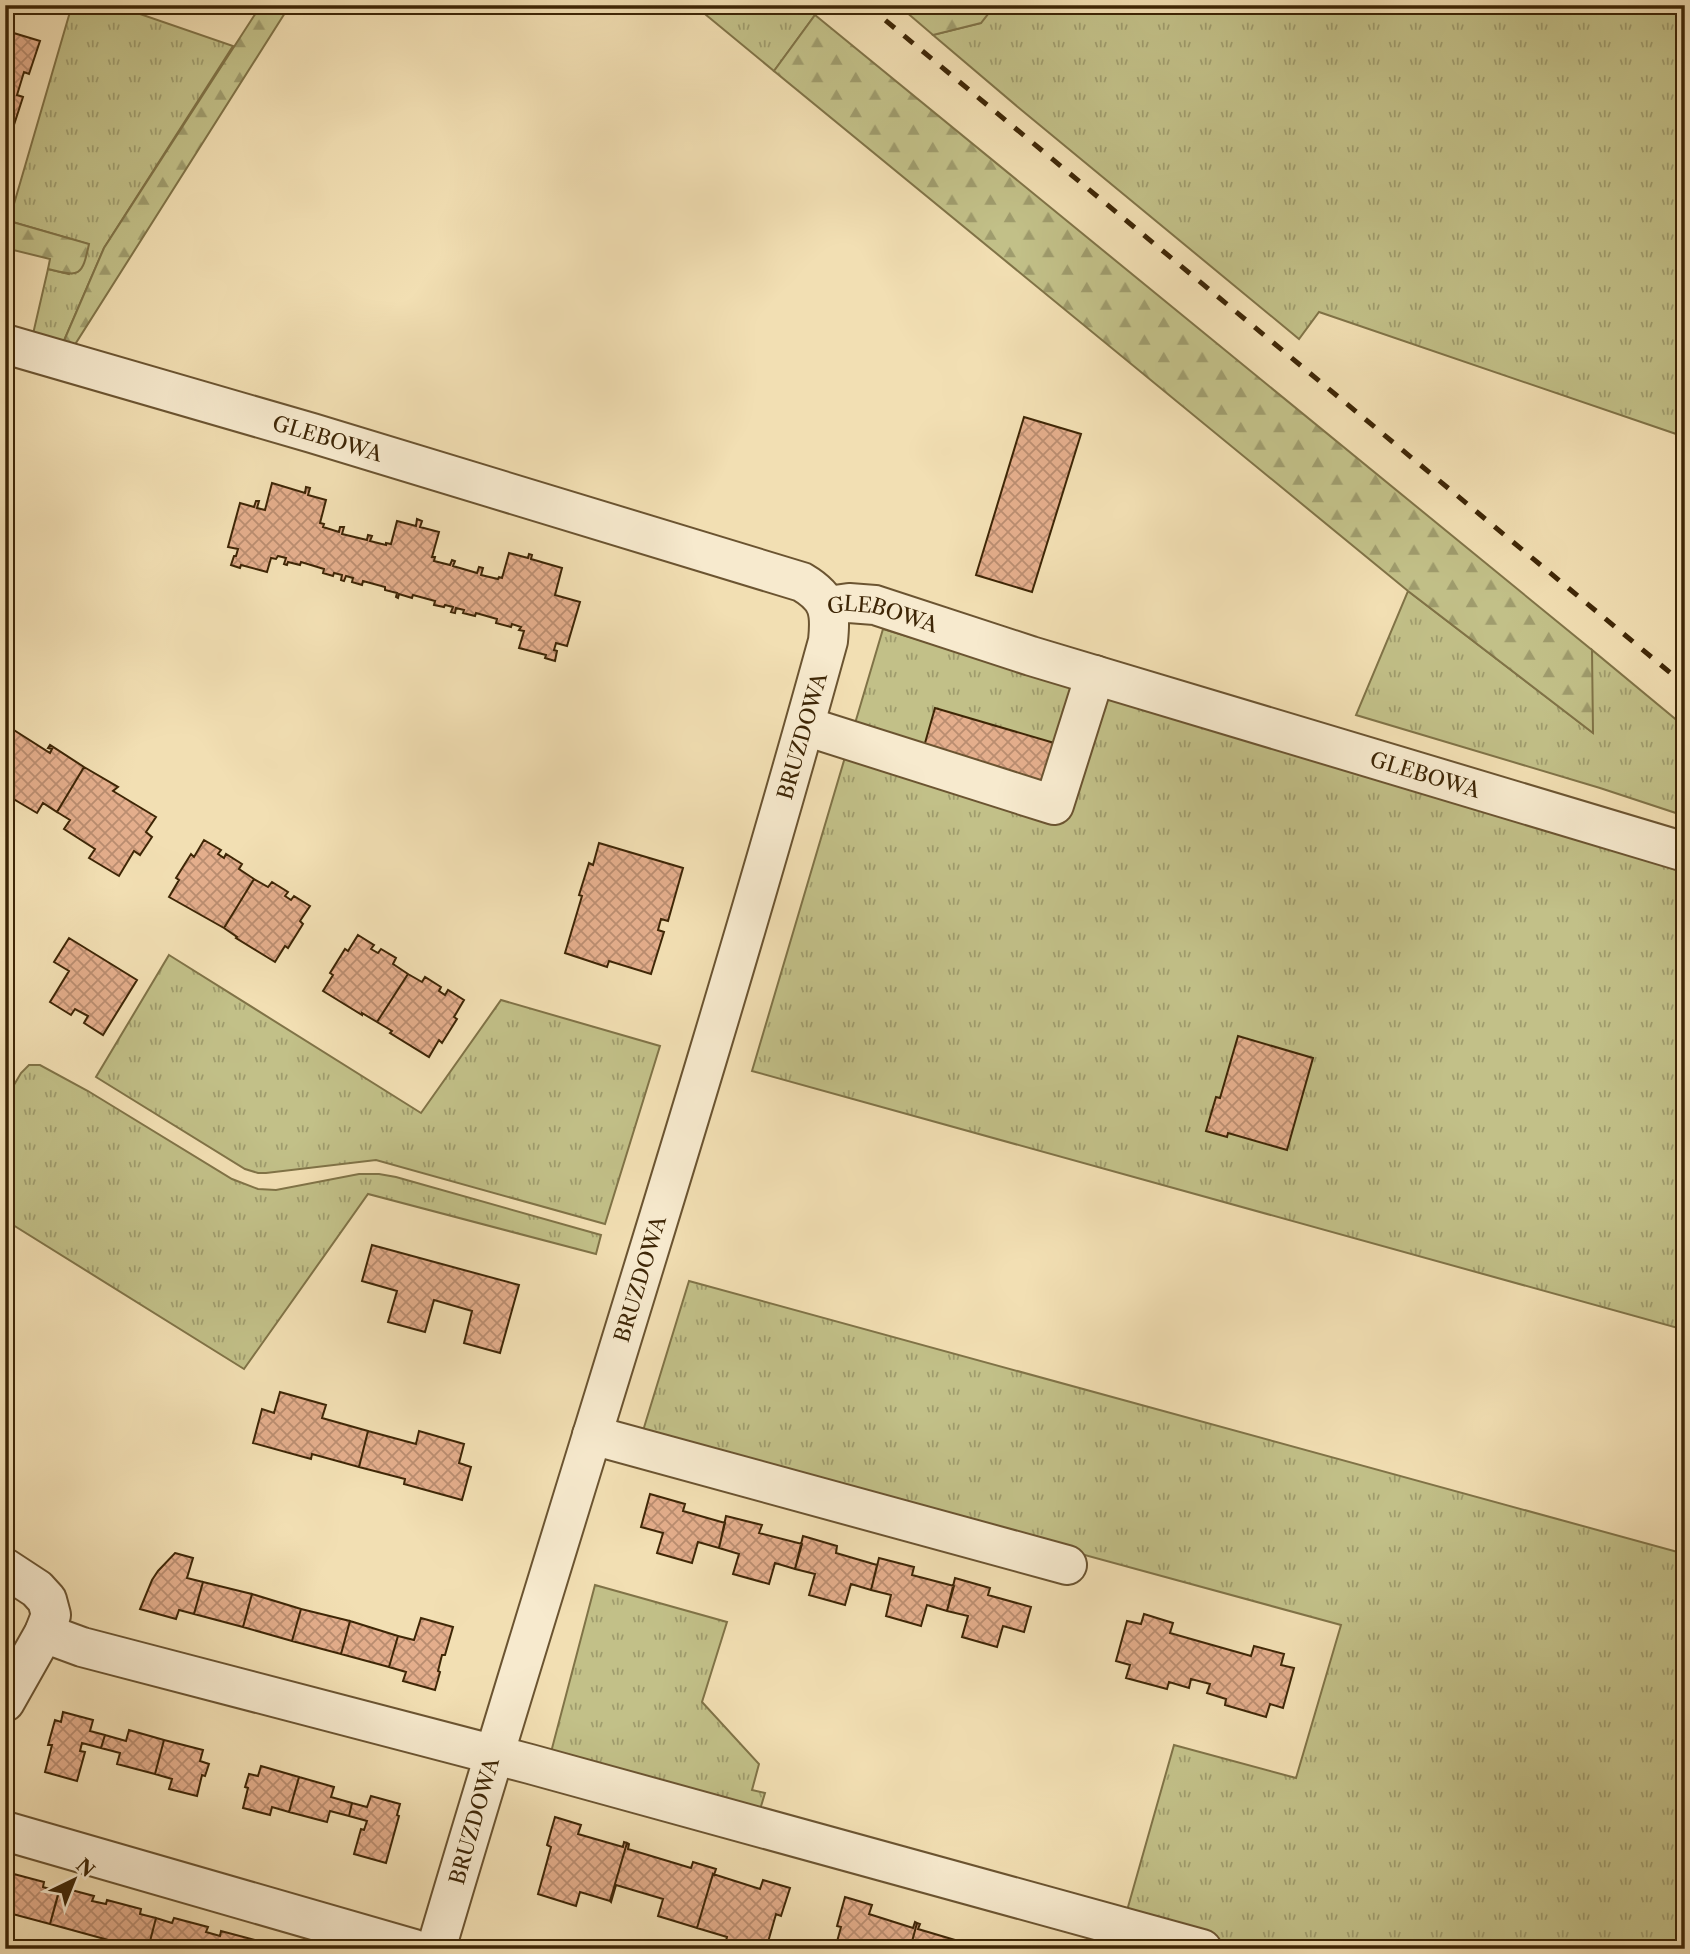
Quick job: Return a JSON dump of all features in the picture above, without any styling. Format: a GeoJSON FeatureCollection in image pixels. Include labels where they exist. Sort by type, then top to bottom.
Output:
{"type":"FeatureCollection","features":[{"type":"Feature","properties":{"kind":"street","name":"GLEBOWA"},"geometry":{"type":"LineString","coordinates":[[5,344],[312,433],[802,582],[818,592],[828,606],[849,603],[875,605],[1095,675],[1685,852]]}},
{"type":"Feature","properties":{"kind":"street","name":"BRUZDOWA"},"geometry":{"type":"LineString","coordinates":[[436,1949],[493,1754],[715,1039],[828,641],[828,606]]}},
{"type":"Feature","properties":{"kind":"street"},"geometry":{"type":"LineString","coordinates":[[805,726],[1054,805],[1095,675]]}},
{"type":"Feature","properties":{"kind":"street"},"geometry":{"type":"LineString","coordinates":[[592,1435],[1067,1565]]}},
{"type":"Feature","properties":{"kind":"street"},"geometry":{"type":"LineString","coordinates":[[5,1568],[37,1589],[47,1600],[51,1615],[44,1633],[5,1702]]}},
{"type":"Feature","properties":{"kind":"street"},"geometry":{"type":"LineString","coordinates":[[44,1633],[82,1647],[493,1754],[1202,1949]]}},
{"type":"Feature","properties":{"kind":"street"},"geometry":{"type":"LineString","coordinates":[[5,1831],[414,1949]]}},
{"type":"Feature","properties":{"kind":"green space"},"geometry":{"type":"Polygon","coordinates":[[[72,5],[114,5],[233,46],[104,248],[63,343],[33,334],[48,269],[69,274],[88,244],[9,221],[72,5]]]}},
{"type":"Feature","properties":{"kind":"green space"},"geometry":{"type":"Polygon","coordinates":[[[261,5],[290,5],[74,346],[63,343],[104,248],[261,5]]]}},
{"type":"Feature","properties":{"kind":"green space"},"geometry":{"type":"Polygon","coordinates":[[[694,5],[803,5],[815,15],[774,71],[694,5]]]}},
{"type":"Feature","properties":{"kind":"green space"},"geometry":{"type":"Polygon","coordinates":[[[898,5],[995,5],[981,23],[933,35],[898,5]]]}},
{"type":"Feature","properties":{"kind":"green space"},"geometry":{"type":"Polygon","coordinates":[[[995,5],[1685,5],[1685,437],[1319,312],[1299,339],[933,35],[980,23],[995,5]]]}},
{"type":"Feature","properties":{"kind":"green space"},"geometry":{"type":"Polygon","coordinates":[[[815,15],[1592,650],[1593,733],[1408,591],[774,71],[815,15]]]}},
{"type":"Feature","properties":{"kind":"green space"},"geometry":{"type":"Polygon","coordinates":[[[9,221],[89,244],[81,269],[67,273],[48,269],[50,259],[5,248],[5,233],[9,221]]]}},
{"type":"Feature","properties":{"kind":"green space"},"geometry":{"type":"Polygon","coordinates":[[[1408,591],[1592,732],[1592,650],[1685,727],[1685,816],[1356,715],[1408,591]]]}},
{"type":"Feature","properties":{"kind":"green space"},"geometry":{"type":"Polygon","coordinates":[[[883,629],[1685,871],[1685,1330],[752,1071],[883,629]]]}},
{"type":"Feature","properties":{"kind":"green space"},"geometry":{"type":"Polygon","coordinates":[[[169,955],[421,1113],[501,1000],[660,1046],[605,1224],[376,1160],[266,1173],[245,1169],[96,1077],[169,955]]]}},
{"type":"Feature","properties":{"kind":"green space"},"geometry":{"type":"Polygon","coordinates":[[[29,1065],[40,1065],[88,1091],[232,1179],[258,1189],[276,1190],[359,1174],[396,1177],[601,1235],[596,1254],[368,1194],[244,1369],[5,1220],[5,1100],[29,1065]]]}},
{"type":"Feature","properties":{"kind":"green space"},"geometry":{"type":"Polygon","coordinates":[[[689,1281],[1685,1554],[1685,1949],[1252,1949],[1126,1914],[1174,1745],[1296,1778],[1341,1625],[642,1434],[689,1281]]]}},
{"type":"Feature","properties":{"kind":"green space"},"geometry":{"type":"Polygon","coordinates":[[[595,1585],[727,1622],[702,1702],[759,1764],[752,1790],[765,1793],[759,1813],[550,1756],[595,1585]]]}},
{"type":"Feature","properties":{"kind":"building"},"geometry":{"type":"Polygon","coordinates":[[[7,31],[40,41],[29,74],[24,72],[17,95],[23,97],[12,131],[5,129],[7,31]]]}},
{"type":"Feature","properties":{"kind":"building"},"geometry":{"type":"Polygon","coordinates":[[[1024,417],[1081,434],[1032,592],[976,575],[1024,417]]]}},
{"type":"Feature","properties":{"kind":"building"},"geometry":{"type":"Polygon","coordinates":[[[272,483],[305,493],[306,487],[310,488],[308,495],[326,500],[320,523],[324,524],[323,527],[339,532],[340,527],[344,527],[342,534],[367,540],[368,535],[372,536],[370,541],[386,545],[391,544],[397,521],[416,526],[417,519],[422,521],[420,527],[439,532],[432,557],[435,557],[434,561],[450,565],[452,560],[455,561],[453,566],[477,573],[479,567],[483,568],[481,575],[502,578],[509,553],[528,558],[529,554],[532,555],[531,559],[562,568],[555,595],[580,602],[567,646],[556,643],[555,661],[545,658],[546,655],[519,648],[524,631],[519,630],[521,627],[496,623],[497,619],[476,613],[475,616],[463,613],[464,610],[456,608],[455,613],[451,612],[453,607],[434,605],[435,601],[413,595],[412,598],[399,594],[398,598],[397,593],[385,590],[385,587],[363,581],[362,585],[352,582],[353,578],[346,576],[344,581],[341,580],[342,575],[323,573],[324,569],[301,562],[300,565],[288,562],[287,565],[284,564],[286,558],[278,556],[276,559],[271,558],[267,572],[231,565],[238,549],[228,547],[240,503],[254,507],[256,501],[259,501],[257,508],[265,510],[272,483]]]}},
{"type":"Feature","properties":{"kind":"building"},"geometry":{"type":"Polygon","coordinates":[[[935,708],[1061,745],[1047,794],[921,757],[935,708]]]}},
{"type":"Feature","properties":{"kind":"building"},"geometry":{"type":"Polygon","coordinates":[[[6,725],[50,753],[50,745],[84,767],[57,812],[43,803],[37,813],[5,794],[6,725]]]}},
{"type":"Feature","properties":{"kind":"building"},"geometry":{"type":"Polygon","coordinates":[[[84,767],[118,787],[113,791],[156,817],[146,832],[152,837],[140,855],[134,851],[119,876],[89,858],[95,849],[64,829],[70,820],[57,812],[84,767]]]}},
{"type":"Feature","properties":{"kind":"building"},"geometry":{"type":"Polygon","coordinates":[[[204,840],[221,850],[218,854],[224,858],[226,854],[242,864],[239,869],[254,879],[224,928],[169,897],[179,880],[176,878],[191,854],[194,857],[204,840]]]}},
{"type":"Feature","properties":{"kind":"building"},"geometry":{"type":"Polygon","coordinates":[[[599,843],[683,868],[668,921],[661,919],[658,930],[664,932],[651,974],[609,961],[607,967],[565,953],[582,896],[579,895],[589,863],[593,865],[599,843]]]}},
{"type":"Feature","properties":{"kind":"building"},"geometry":{"type":"Polygon","coordinates":[[[254,879],[268,887],[272,882],[288,892],[285,896],[291,900],[294,896],[310,906],[300,921],[303,924],[288,948],[285,946],[275,962],[224,928],[254,879]]]}},
{"type":"Feature","properties":{"kind":"building"},"geometry":{"type":"Polygon","coordinates":[[[358,935],[374,945],[371,949],[378,953],[381,949],[396,958],[393,964],[408,974],[377,1022],[323,991],[333,975],[330,973],[345,949],[348,951],[358,935]]]}},
{"type":"Feature","properties":{"kind":"building"},"geometry":{"type":"Polygon","coordinates":[[[69,938],[137,980],[103,1035],[84,1023],[88,1016],[75,1009],[71,1015],[50,1002],[69,971],[54,962],[69,938]]]}},
{"type":"Feature","properties":{"kind":"building"},"geometry":{"type":"Polygon","coordinates":[[[408,974],[422,982],[425,977],[441,987],[439,991],[445,995],[448,990],[464,1000],[454,1017],[457,1019],[442,1043],[439,1040],[429,1057],[377,1022],[408,974]]]}},
{"type":"Feature","properties":{"kind":"building"},"geometry":{"type":"Polygon","coordinates":[[[1238,1036],[1313,1058],[1287,1150],[1228,1133],[1227,1137],[1206,1131],[1216,1097],[1220,1098],[1238,1036]]]}},
{"type":"Feature","properties":{"kind":"building"},"geometry":{"type":"Polygon","coordinates":[[[372,1245],[519,1285],[500,1353],[464,1343],[472,1311],[434,1300],[425,1332],[388,1322],[397,1291],[362,1281],[372,1245]]]}},
{"type":"Feature","properties":{"kind":"building"},"geometry":{"type":"Polygon","coordinates":[[[280,1392],[326,1405],[322,1418],[368,1431],[359,1467],[312,1454],[311,1459],[253,1443],[262,1409],[274,1413],[280,1392]]]}},
{"type":"Feature","properties":{"kind":"building"},"geometry":{"type":"Polygon","coordinates":[[[368,1431],[416,1444],[419,1431],[464,1444],[459,1463],[471,1467],[462,1500],[404,1484],[405,1479],[359,1467],[368,1431]]]}},
{"type":"Feature","properties":{"kind":"building"},"geometry":{"type":"Polygon","coordinates":[[[650,1494],[685,1504],[683,1511],[725,1523],[719,1548],[698,1542],[692,1563],[657,1553],[663,1533],[641,1527],[650,1494]]]}},
{"type":"Feature","properties":{"kind":"building"},"geometry":{"type":"Polygon","coordinates":[[[726,1516],[762,1525],[759,1533],[802,1544],[795,1569],[775,1563],[769,1584],[733,1574],[739,1554],[719,1548],[726,1516]]]}},
{"type":"Feature","properties":{"kind":"building"},"geometry":{"type":"Polygon","coordinates":[[[803,1536],[837,1546],[836,1553],[877,1565],[871,1590],[851,1584],[845,1605],[809,1595],[815,1574],[795,1569],[803,1536]]]}},
{"type":"Feature","properties":{"kind":"building"},"geometry":{"type":"Polygon","coordinates":[[[175,1553],[193,1558],[187,1578],[203,1582],[194,1614],[179,1610],[176,1619],[140,1609],[152,1580],[175,1553]]]}},
{"type":"Feature","properties":{"kind":"building"},"geometry":{"type":"Polygon","coordinates":[[[879,1558],[914,1567],[912,1575],[954,1586],[947,1611],[927,1605],[921,1626],[886,1616],[891,1595],[871,1590],[879,1558]]]}},
{"type":"Feature","properties":{"kind":"building"},"geometry":{"type":"Polygon","coordinates":[[[955,1578],[990,1588],[988,1595],[1031,1607],[1024,1632],[1003,1626],[997,1647],[962,1637],[968,1616],[947,1611],[955,1578]]]}},
{"type":"Feature","properties":{"kind":"building"},"geometry":{"type":"Polygon","coordinates":[[[203,1582],[252,1594],[243,1627],[194,1614],[203,1582]]]}},
{"type":"Feature","properties":{"kind":"building"},"geometry":{"type":"Polygon","coordinates":[[[252,1594],[301,1609],[292,1641],[243,1627],[252,1594]]]}},
{"type":"Feature","properties":{"kind":"building"},"geometry":{"type":"Polygon","coordinates":[[[301,1609],[350,1621],[341,1654],[292,1641],[301,1609]]]}},
{"type":"Feature","properties":{"kind":"building"},"geometry":{"type":"Polygon","coordinates":[[[1144,1614],[1173,1623],[1170,1633],[1251,1656],[1254,1646],[1284,1654],[1281,1665],[1294,1668],[1283,1708],[1270,1704],[1266,1717],[1225,1705],[1226,1699],[1207,1693],[1210,1684],[1191,1679],[1189,1688],[1169,1682],[1167,1689],[1126,1678],[1130,1665],[1116,1661],[1127,1621],[1141,1624],[1144,1614]]]}},
{"type":"Feature","properties":{"kind":"building"},"geometry":{"type":"Polygon","coordinates":[[[421,1618],[453,1627],[445,1655],[442,1655],[435,1690],[403,1681],[406,1672],[389,1667],[398,1636],[414,1640],[421,1618]]]}},
{"type":"Feature","properties":{"kind":"building"},"geometry":{"type":"Polygon","coordinates":[[[350,1621],[398,1636],[389,1667],[341,1654],[350,1621]]]}},
{"type":"Feature","properties":{"kind":"building"},"geometry":{"type":"Polygon","coordinates":[[[63,1712],[93,1720],[90,1731],[105,1735],[101,1748],[82,1743],[80,1751],[85,1752],[77,1781],[45,1772],[52,1745],[48,1745],[55,1720],[61,1722],[63,1712]]]}},
{"type":"Feature","properties":{"kind":"building"},"geometry":{"type":"Polygon","coordinates":[[[129,1730],[164,1740],[155,1774],[117,1764],[120,1753],[101,1748],[105,1735],[126,1741],[129,1730]]]}},
{"type":"Feature","properties":{"kind":"building"},"geometry":{"type":"Polygon","coordinates":[[[164,1740],[203,1750],[200,1761],[209,1764],[205,1776],[202,1775],[197,1796],[169,1789],[172,1779],[155,1774],[164,1740]]]}},
{"type":"Feature","properties":{"kind":"building"},"geometry":{"type":"Polygon","coordinates":[[[261,1766],[299,1777],[289,1812],[272,1807],[270,1815],[243,1808],[249,1774],[258,1776],[261,1766]]]}},
{"type":"Feature","properties":{"kind":"building"},"geometry":{"type":"Polygon","coordinates":[[[299,1777],[334,1787],[331,1797],[352,1803],[349,1816],[330,1811],[327,1822],[289,1812],[299,1777]]]}},
{"type":"Feature","properties":{"kind":"building"},"geometry":{"type":"Polygon","coordinates":[[[371,1796],[400,1804],[386,1863],[354,1854],[361,1829],[364,1830],[367,1821],[349,1816],[352,1803],[367,1807],[371,1796]]]}},
{"type":"Feature","properties":{"kind":"building"},"geometry":{"type":"Polygon","coordinates":[[[555,1817],[581,1825],[578,1834],[623,1847],[624,1842],[627,1843],[610,1901],[580,1892],[576,1906],[538,1894],[551,1847],[547,1845],[555,1817]]]}},
{"type":"Feature","properties":{"kind":"building"},"geometry":{"type":"Polygon","coordinates":[[[627,1843],[628,1849],[691,1868],[693,1862],[716,1869],[697,1928],[658,1916],[663,1899],[616,1885],[610,1901],[627,1843]]]}},
{"type":"Feature","properties":{"kind":"building"},"geometry":{"type":"Polygon","coordinates":[[[10,1873],[44,1882],[43,1887],[59,1892],[50,1924],[5,1912],[5,1877],[9,1878],[10,1873]]]}},
{"type":"Feature","properties":{"kind":"building"},"geometry":{"type":"Polygon","coordinates":[[[713,1874],[760,1889],[763,1880],[790,1888],[781,1916],[776,1914],[766,1949],[724,1949],[727,1937],[697,1928],[713,1874]]]}},
{"type":"Feature","properties":{"kind":"building"},"geometry":{"type":"Polygon","coordinates":[[[60,1887],[94,1896],[92,1901],[106,1904],[107,1900],[141,1909],[140,1914],[156,1918],[148,1949],[50,1924],[60,1887]]]}},
{"type":"Feature","properties":{"kind":"building"},"geometry":{"type":"Polygon","coordinates":[[[845,1897],[872,1905],[869,1914],[913,1928],[915,1922],[917,1923],[910,1949],[835,1949],[841,1927],[837,1926],[845,1897]]]}},
{"type":"Feature","properties":{"kind":"building"},"geometry":{"type":"Polygon","coordinates":[[[156,1918],[172,1923],[174,1918],[208,1927],[206,1932],[220,1936],[221,1931],[255,1940],[252,1949],[148,1949],[156,1918]]]}},
{"type":"Feature","properties":{"kind":"building"},"geometry":{"type":"Polygon","coordinates":[[[917,1923],[920,1924],[918,1929],[982,1948],[983,1943],[1005,1949],[910,1949],[917,1923]]]}},
{"type":"Feature","properties":{"kind":"railway"},"geometry":{"type":"LineString","coordinates":[[867,5],[1685,685]]}}]}
